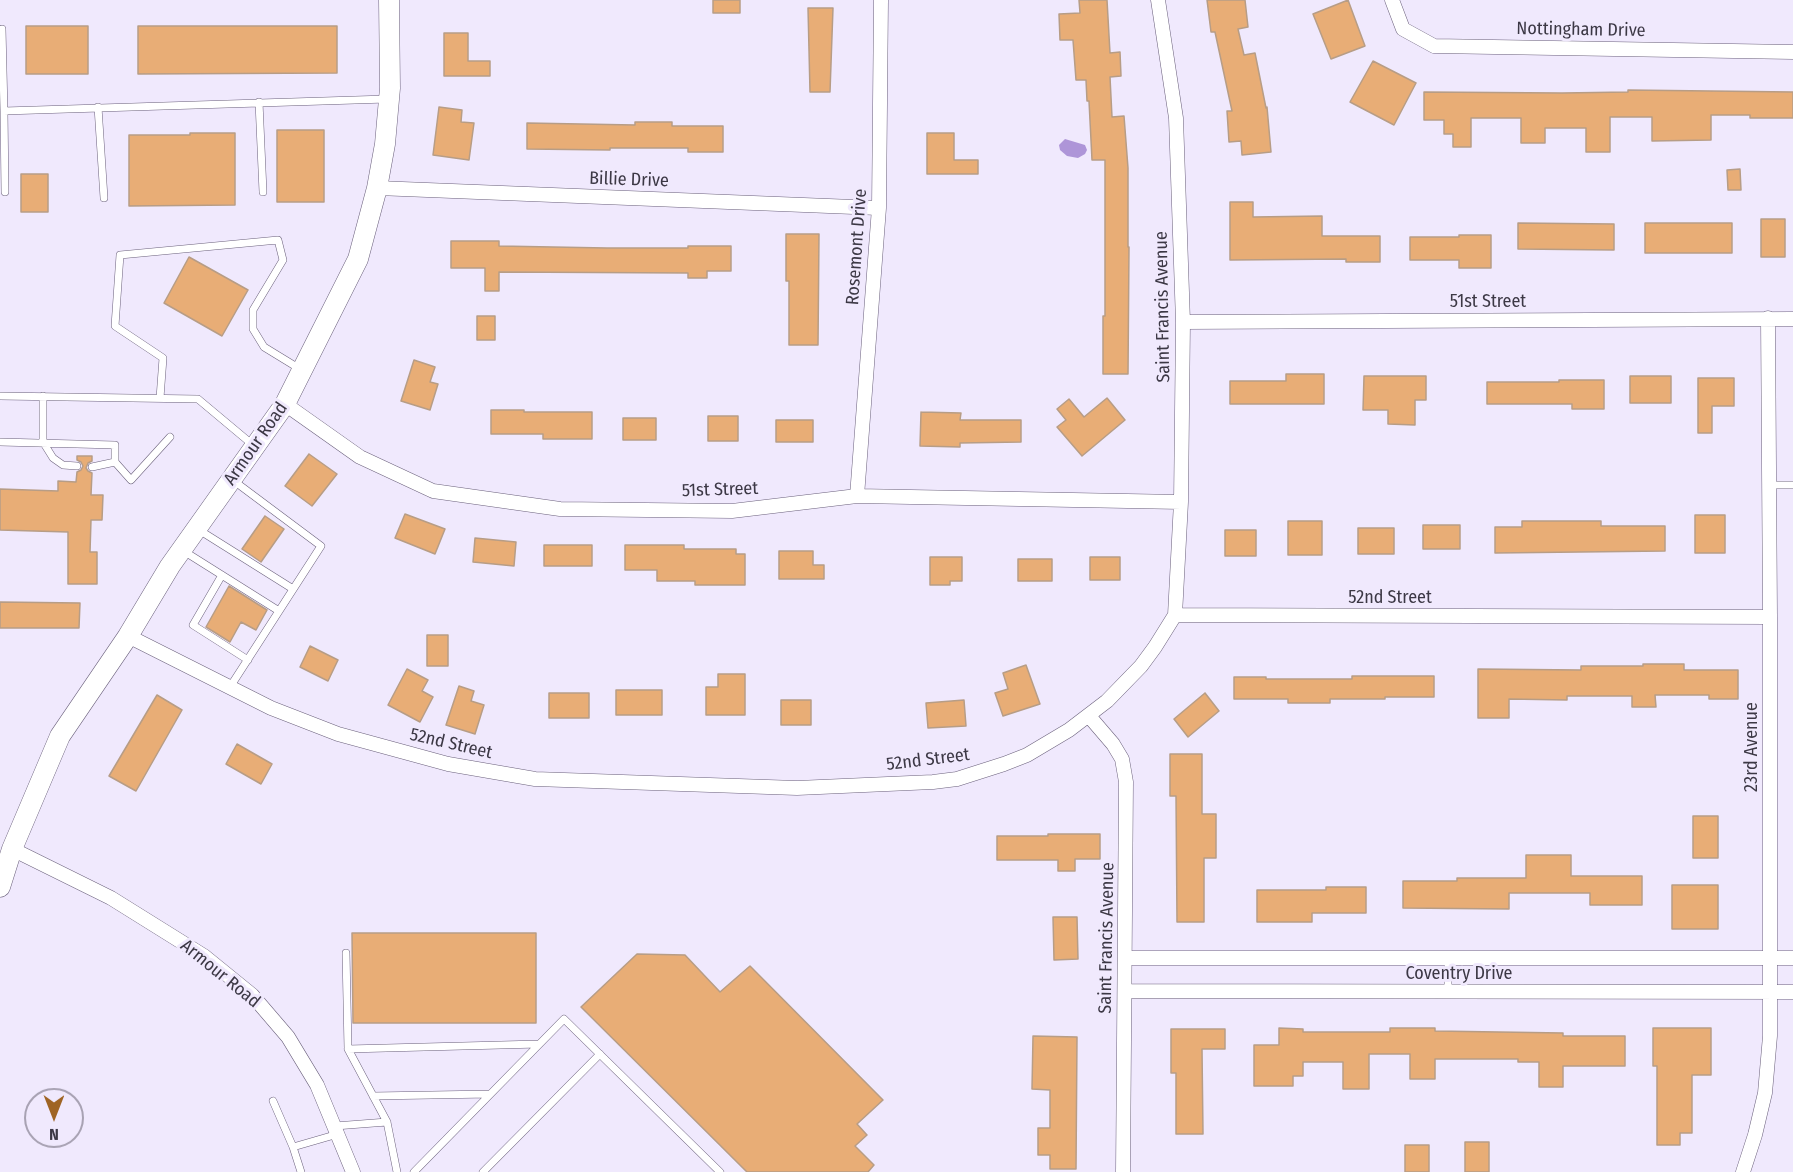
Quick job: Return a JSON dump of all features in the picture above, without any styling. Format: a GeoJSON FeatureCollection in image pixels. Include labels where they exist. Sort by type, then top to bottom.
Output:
{"type":"FeatureCollection","features":[{"type":"Feature","properties":{"kind":"street","name":"Armour Road"},"geometry":{"type":"LineString","coordinates":[[0,887],[12,849],[60,736],[128,636],[182,550],[285,404],[358,259],[377,188],[385,144],[389,98],[389,0]]}},
{"type":"Feature","properties":{"kind":"street","name":"Rosemont Drive"},"geometry":{"type":"LineString","coordinates":[[857,496],[879,208],[881,0]]}},
{"type":"Feature","properties":{"kind":"street","name":"Saint Francis Avenue"},"geometry":{"type":"LineString","coordinates":[[1158,0],[1176,118],[1183,322],[1182,502],[1175,615]]}},
{"type":"Feature","properties":{"kind":"street","name":"Nottingham Drive"},"geometry":{"type":"LineString","coordinates":[[1392,0],[1403,29],[1434,46],[1793,52]]}},
{"type":"Feature","properties":{"kind":"street","name":"Billie Drive"},"geometry":{"type":"LineString","coordinates":[[377,188],[879,208]]}},
{"type":"Feature","properties":{"kind":"street","name":"23rd Avenue"},"geometry":{"type":"LineString","coordinates":[[1743,1172],[1765,1093],[1770,1036],[1768,318]]}},
{"type":"Feature","properties":{"kind":"street","name":"51st Street"},"geometry":{"type":"LineString","coordinates":[[1183,322],[1793,318]]}},
{"type":"Feature","properties":{"kind":"street","name":"51st Street"},"geometry":{"type":"LineString","coordinates":[[285,404],[360,457],[434,491],[560,509],[732,511],[857,496],[1182,502]]}},
{"type":"Feature","properties":{"kind":"street","name":"52nd Street"},"geometry":{"type":"LineString","coordinates":[[128,636],[271,708],[338,734],[448,764],[535,779],[785,788],[933,782],[981,772],[1027,755],[1062,735],[1107,701],[1140,666],[1175,615],[1770,617]]}},
{"type":"Feature","properties":{"kind":"street","name":"Saint Francis Avenue"},"geometry":{"type":"LineString","coordinates":[[1089,716],[1113,744],[1122,759],[1126,782],[1123,1172]]}},
{"type":"Feature","properties":{"kind":"street","name":"Armour Road"},"geometry":{"type":"LineString","coordinates":[[12,849],[111,898],[204,956],[252,995],[288,1037],[317,1085],[353,1172]]}},
{"type":"Feature","properties":{"kind":"street","name":"Coventry Drive"},"geometry":{"type":"LineString","coordinates":[[1125,958],[1793,958]]}},
{"type":"Feature","properties":{"kind":"street","name":"Coventry Drive"},"geometry":{"type":"LineString","coordinates":[[1125,992],[1793,992]]}},
{"type":"Feature","properties":{"kind":"lane"},"geometry":{"type":"LineString","coordinates":[[2,29],[5,192]]}},
{"type":"Feature","properties":{"kind":"lane"},"geometry":{"type":"LineString","coordinates":[[4,111],[389,98]]}},
{"type":"Feature","properties":{"kind":"lane"},"geometry":{"type":"LineString","coordinates":[[259,102],[263,192]]}},
{"type":"Feature","properties":{"kind":"lane"},"geometry":{"type":"LineString","coordinates":[[98,108],[104,198]]}},
{"type":"Feature","properties":{"kind":"lane"},"geometry":{"type":"LineString","coordinates":[[160,398],[163,358],[115,326],[120,255],[278,240],[283,260],[253,310],[253,329],[264,347],[302,371]]}},
{"type":"Feature","properties":{"kind":"lane"},"geometry":{"type":"LineString","coordinates":[[0,396],[198,399],[255,447]]}},
{"type":"Feature","properties":{"kind":"lane"},"geometry":{"type":"LineString","coordinates":[[43,396],[43,442],[52,458],[63,465],[77,466]]}},
{"type":"Feature","properties":{"kind":"lane"},"geometry":{"type":"LineString","coordinates":[[0,442],[115,445],[115,462],[131,480],[170,437]]}},
{"type":"Feature","properties":{"kind":"lane"},"geometry":{"type":"LineString","coordinates":[[92,467],[115,462]]}},
{"type":"Feature","properties":{"kind":"lane"},"geometry":{"type":"LineString","coordinates":[[230,687],[321,546],[232,480]]}},
{"type":"Feature","properties":{"kind":"lane"},"geometry":{"type":"LineString","coordinates":[[1769,485],[1793,485]]}},
{"type":"Feature","properties":{"kind":"lane"},"geometry":{"type":"LineString","coordinates":[[197,529],[293,589]]}},
{"type":"Feature","properties":{"kind":"lane"},"geometry":{"type":"LineString","coordinates":[[182,550],[279,611]]}},
{"type":"Feature","properties":{"kind":"lane"},"geometry":{"type":"LineString","coordinates":[[222,575],[193,625],[248,660]]}},
{"type":"Feature","properties":{"kind":"lane"},"geometry":{"type":"LineString","coordinates":[[346,953],[348,1048],[387,1122],[398,1172]]}},
{"type":"Feature","properties":{"kind":"lane"},"geometry":{"type":"LineString","coordinates":[[1448,958],[1448,992]]}},
{"type":"Feature","properties":{"kind":"lane"},"geometry":{"type":"LineString","coordinates":[[414,1172],[564,1019],[720,1172]]}},
{"type":"Feature","properties":{"kind":"lane"},"geometry":{"type":"LineString","coordinates":[[348,1048],[539,1044]]}},
{"type":"Feature","properties":{"kind":"lane"},"geometry":{"type":"LineString","coordinates":[[483,1172],[600,1054]]}},
{"type":"Feature","properties":{"kind":"lane"},"geometry":{"type":"LineString","coordinates":[[373,1095],[490,1094]]}},
{"type":"Feature","properties":{"kind":"lane"},"geometry":{"type":"LineString","coordinates":[[273,1101],[301,1172]]}},
{"type":"Feature","properties":{"kind":"lane"},"geometry":{"type":"LineString","coordinates":[[293,1147],[337,1130],[387,1122]]}},
{"type":"Feature","properties":{"kind":"shaded area"},"geometry":{"type":"Polygon","coordinates":[[[1065,139],[1085,145],[1087,150],[1085,154],[1078,158],[1067,156],[1060,150],[1059,145],[1065,139]]]}},
{"type":"Feature","properties":{"kind":"building"},"geometry":{"type":"Polygon","coordinates":[[[713,0],[740,0],[740,13],[713,13],[713,0]]]}},
{"type":"Feature","properties":{"kind":"building"},"geometry":{"type":"Polygon","coordinates":[[[1079,0],[1107,0],[1110,53],[1120,52],[1121,76],[1110,77],[1112,117],[1124,116],[1128,168],[1128,374],[1103,374],[1105,160],[1092,160],[1086,80],[1076,80],[1073,40],[1060,40],[1059,14],[1080,13],[1079,0]]]}},
{"type":"Feature","properties":{"kind":"building"},"geometry":{"type":"Polygon","coordinates":[[[1207,0],[1245,0],[1248,27],[1238,29],[1244,55],[1255,53],[1267,107],[1271,152],[1242,155],[1241,141],[1229,142],[1227,111],[1232,111],[1215,32],[1211,32],[1207,0]]]}},
{"type":"Feature","properties":{"kind":"building"},"geometry":{"type":"Polygon","coordinates":[[[1348,0],[1365,46],[1331,59],[1313,14],[1348,0]]]}},
{"type":"Feature","properties":{"kind":"building"},"geometry":{"type":"Polygon","coordinates":[[[808,8],[833,8],[830,92],[810,92],[808,8]]]}},
{"type":"Feature","properties":{"kind":"building"},"geometry":{"type":"Polygon","coordinates":[[[26,26],[88,26],[88,74],[26,74],[26,26]]]}},
{"type":"Feature","properties":{"kind":"building"},"geometry":{"type":"Polygon","coordinates":[[[138,26],[337,26],[337,73],[138,74],[138,26]]]}},
{"type":"Feature","properties":{"kind":"building"},"geometry":{"type":"Polygon","coordinates":[[[444,33],[468,33],[468,61],[490,61],[490,76],[444,76],[444,33]]]}},
{"type":"Feature","properties":{"kind":"building"},"geometry":{"type":"Polygon","coordinates":[[[1373,61],[1416,83],[1394,125],[1350,102],[1373,61]]]}},
{"type":"Feature","properties":{"kind":"building"},"geometry":{"type":"Polygon","coordinates":[[[1628,90],[1793,92],[1793,118],[1711,115],[1711,140],[1652,141],[1652,117],[1610,117],[1610,152],[1586,152],[1586,128],[1545,128],[1545,143],[1521,143],[1521,118],[1471,118],[1471,147],[1453,147],[1453,134],[1444,134],[1444,120],[1424,120],[1424,92],[1562,93],[1628,92],[1628,90]]]}},
{"type":"Feature","properties":{"kind":"building"},"geometry":{"type":"Polygon","coordinates":[[[439,107],[462,110],[461,122],[474,123],[469,160],[433,155],[439,107]]]}},
{"type":"Feature","properties":{"kind":"building"},"geometry":{"type":"Polygon","coordinates":[[[635,122],[672,122],[672,126],[723,126],[723,152],[688,152],[688,148],[527,149],[527,123],[635,125],[635,122]]]}},
{"type":"Feature","properties":{"kind":"building"},"geometry":{"type":"Polygon","coordinates":[[[277,130],[324,130],[324,202],[277,202],[277,130]]]}},
{"type":"Feature","properties":{"kind":"building"},"geometry":{"type":"Polygon","coordinates":[[[190,133],[235,133],[235,205],[129,206],[129,135],[190,135],[190,133]]]}},
{"type":"Feature","properties":{"kind":"building"},"geometry":{"type":"Polygon","coordinates":[[[927,133],[954,133],[954,160],[978,160],[978,174],[927,174],[927,133]]]}},
{"type":"Feature","properties":{"kind":"building"},"geometry":{"type":"Polygon","coordinates":[[[1740,169],[1741,190],[1728,190],[1727,170],[1740,169]]]}},
{"type":"Feature","properties":{"kind":"building"},"geometry":{"type":"Polygon","coordinates":[[[21,174],[48,174],[48,212],[21,212],[21,174]]]}},
{"type":"Feature","properties":{"kind":"building"},"geometry":{"type":"Polygon","coordinates":[[[1230,202],[1253,202],[1253,217],[1322,216],[1322,236],[1380,236],[1380,262],[1346,262],[1346,259],[1230,260],[1230,202]]]}},
{"type":"Feature","properties":{"kind":"building"},"geometry":{"type":"Polygon","coordinates":[[[1761,219],[1785,219],[1785,257],[1761,257],[1761,219]]]}},
{"type":"Feature","properties":{"kind":"building"},"geometry":{"type":"Polygon","coordinates":[[[1518,223],[1614,224],[1614,250],[1518,249],[1518,223]]]}},
{"type":"Feature","properties":{"kind":"building"},"geometry":{"type":"Polygon","coordinates":[[[1645,223],[1732,223],[1732,253],[1645,253],[1645,223]]]}},
{"type":"Feature","properties":{"kind":"building"},"geometry":{"type":"Polygon","coordinates":[[[786,234],[819,234],[818,345],[789,345],[786,234]]]}},
{"type":"Feature","properties":{"kind":"building"},"geometry":{"type":"Polygon","coordinates":[[[1459,235],[1491,235],[1491,268],[1459,268],[1459,260],[1410,260],[1410,237],[1459,237],[1459,235]]]}},
{"type":"Feature","properties":{"kind":"building"},"geometry":{"type":"Polygon","coordinates":[[[451,241],[499,241],[499,246],[607,248],[731,246],[731,271],[707,271],[707,278],[688,278],[688,273],[499,272],[499,291],[485,291],[485,268],[451,268],[451,241]]]}},
{"type":"Feature","properties":{"kind":"building"},"geometry":{"type":"Polygon","coordinates":[[[189,257],[248,290],[222,336],[164,303],[189,257]]]}},
{"type":"Feature","properties":{"kind":"building"},"geometry":{"type":"Polygon","coordinates":[[[477,316],[495,316],[495,340],[477,340],[477,316]]]}},
{"type":"Feature","properties":{"kind":"building"},"geometry":{"type":"Polygon","coordinates":[[[414,360],[435,367],[430,382],[438,384],[430,410],[401,401],[414,360]]]}},
{"type":"Feature","properties":{"kind":"building"},"geometry":{"type":"Polygon","coordinates":[[[1286,374],[1324,374],[1324,404],[1230,404],[1230,381],[1286,381],[1286,374]]]}},
{"type":"Feature","properties":{"kind":"building"},"geometry":{"type":"Polygon","coordinates":[[[1364,376],[1426,376],[1426,400],[1415,400],[1415,425],[1388,424],[1388,410],[1363,410],[1364,376]]]}},
{"type":"Feature","properties":{"kind":"building"},"geometry":{"type":"Polygon","coordinates":[[[1630,376],[1671,376],[1671,403],[1630,403],[1630,376]]]}},
{"type":"Feature","properties":{"kind":"building"},"geometry":{"type":"Polygon","coordinates":[[[1698,378],[1734,378],[1734,406],[1712,406],[1712,433],[1698,433],[1698,378]]]}},
{"type":"Feature","properties":{"kind":"building"},"geometry":{"type":"Polygon","coordinates":[[[1559,380],[1604,380],[1604,409],[1572,409],[1572,404],[1487,404],[1487,382],[1559,382],[1559,380]]]}},
{"type":"Feature","properties":{"kind":"building"},"geometry":{"type":"Polygon","coordinates":[[[1107,398],[1125,420],[1082,456],[1057,427],[1066,420],[1057,409],[1069,399],[1084,417],[1107,398]]]}},
{"type":"Feature","properties":{"kind":"building"},"geometry":{"type":"Polygon","coordinates":[[[491,410],[592,412],[592,439],[543,439],[543,434],[491,434],[491,410]]]}},
{"type":"Feature","properties":{"kind":"building"},"geometry":{"type":"Polygon","coordinates":[[[921,412],[961,413],[960,420],[1021,420],[1021,442],[960,443],[960,447],[920,446],[921,412]]]}},
{"type":"Feature","properties":{"kind":"building"},"geometry":{"type":"Polygon","coordinates":[[[708,416],[738,416],[738,441],[708,441],[708,416]]]}},
{"type":"Feature","properties":{"kind":"building"},"geometry":{"type":"Polygon","coordinates":[[[623,418],[656,418],[656,440],[623,440],[623,418]]]}},
{"type":"Feature","properties":{"kind":"building"},"geometry":{"type":"Polygon","coordinates":[[[776,420],[813,420],[813,442],[776,442],[776,420]]]}},
{"type":"Feature","properties":{"kind":"building"},"geometry":{"type":"Polygon","coordinates":[[[309,454],[337,474],[312,506],[285,486],[309,454]]]}},
{"type":"Feature","properties":{"kind":"building"},"geometry":{"type":"Polygon","coordinates":[[[77,456],[92,456],[92,461],[86,468],[92,473],[91,495],[103,495],[102,520],[91,520],[90,552],[97,552],[97,584],[68,584],[68,532],[0,530],[0,489],[58,491],[58,481],[76,482],[77,472],[83,466],[77,460],[77,456]]]}},
{"type":"Feature","properties":{"kind":"building"},"geometry":{"type":"Polygon","coordinates":[[[405,514],[445,529],[435,554],[395,538],[405,514]]]}},
{"type":"Feature","properties":{"kind":"building"},"geometry":{"type":"Polygon","coordinates":[[[1695,515],[1725,515],[1725,553],[1695,553],[1695,515]]]}},
{"type":"Feature","properties":{"kind":"building"},"geometry":{"type":"Polygon","coordinates":[[[265,516],[284,529],[261,562],[242,549],[265,516]]]}},
{"type":"Feature","properties":{"kind":"building"},"geometry":{"type":"Polygon","coordinates":[[[1288,521],[1322,521],[1322,555],[1288,555],[1288,521]]]}},
{"type":"Feature","properties":{"kind":"building"},"geometry":{"type":"Polygon","coordinates":[[[1522,521],[1601,521],[1601,526],[1665,526],[1665,551],[1495,553],[1495,527],[1522,527],[1522,521]]]}},
{"type":"Feature","properties":{"kind":"building"},"geometry":{"type":"Polygon","coordinates":[[[1423,525],[1460,525],[1460,549],[1423,549],[1423,525]]]}},
{"type":"Feature","properties":{"kind":"building"},"geometry":{"type":"Polygon","coordinates":[[[1358,528],[1394,528],[1394,554],[1358,554],[1358,528]]]}},
{"type":"Feature","properties":{"kind":"building"},"geometry":{"type":"Polygon","coordinates":[[[1225,530],[1256,530],[1256,556],[1225,556],[1225,530]]]}},
{"type":"Feature","properties":{"kind":"building"},"geometry":{"type":"Polygon","coordinates":[[[475,538],[516,542],[514,566],[473,562],[475,538]]]}},
{"type":"Feature","properties":{"kind":"building"},"geometry":{"type":"Polygon","coordinates":[[[544,545],[592,545],[592,566],[544,566],[544,545]]]}},
{"type":"Feature","properties":{"kind":"building"},"geometry":{"type":"Polygon","coordinates":[[[625,545],[684,545],[684,549],[736,549],[736,554],[745,554],[745,585],[695,585],[695,581],[657,581],[657,570],[625,570],[625,545]]]}},
{"type":"Feature","properties":{"kind":"building"},"geometry":{"type":"Polygon","coordinates":[[[779,551],[813,551],[813,565],[824,565],[824,579],[779,579],[779,551]]]}},
{"type":"Feature","properties":{"kind":"building"},"geometry":{"type":"Polygon","coordinates":[[[930,557],[962,557],[962,581],[950,581],[950,585],[930,585],[930,557]]]}},
{"type":"Feature","properties":{"kind":"building"},"geometry":{"type":"Polygon","coordinates":[[[1090,557],[1120,557],[1120,580],[1090,580],[1090,557]]]}},
{"type":"Feature","properties":{"kind":"building"},"geometry":{"type":"Polygon","coordinates":[[[1018,559],[1052,559],[1052,581],[1018,581],[1018,559]]]}},
{"type":"Feature","properties":{"kind":"building"},"geometry":{"type":"Polygon","coordinates":[[[229,586],[267,610],[256,630],[241,622],[230,642],[206,627],[229,586]]]}},
{"type":"Feature","properties":{"kind":"building"},"geometry":{"type":"Polygon","coordinates":[[[0,602],[80,603],[79,628],[0,628],[0,602]]]}},
{"type":"Feature","properties":{"kind":"building"},"geometry":{"type":"Polygon","coordinates":[[[427,635],[448,635],[448,666],[427,666],[427,635]]]}},
{"type":"Feature","properties":{"kind":"building"},"geometry":{"type":"Polygon","coordinates":[[[310,646],[338,660],[328,681],[300,667],[310,646]]]}},
{"type":"Feature","properties":{"kind":"building"},"geometry":{"type":"Polygon","coordinates":[[[1643,664],[1684,664],[1684,670],[1738,670],[1738,699],[1709,699],[1709,695],[1655,695],[1656,707],[1632,707],[1632,696],[1567,696],[1567,700],[1509,699],[1509,718],[1478,718],[1478,669],[1581,670],[1581,666],[1643,666],[1643,664]]]}},
{"type":"Feature","properties":{"kind":"building"},"geometry":{"type":"Polygon","coordinates":[[[1026,665],[1040,704],[1003,716],[995,693],[1008,689],[1003,673],[1026,665]]]}},
{"type":"Feature","properties":{"kind":"building"},"geometry":{"type":"Polygon","coordinates":[[[407,669],[428,680],[422,691],[433,697],[420,722],[388,705],[407,669]]]}},
{"type":"Feature","properties":{"kind":"building"},"geometry":{"type":"Polygon","coordinates":[[[718,674],[745,674],[745,715],[706,715],[706,687],[718,687],[718,674]]]}},
{"type":"Feature","properties":{"kind":"building"},"geometry":{"type":"Polygon","coordinates":[[[1352,676],[1434,676],[1434,697],[1330,699],[1330,703],[1288,703],[1288,699],[1234,699],[1234,677],[1352,679],[1352,676]]]}},
{"type":"Feature","properties":{"kind":"building"},"geometry":{"type":"Polygon","coordinates":[[[459,686],[474,691],[471,701],[484,705],[475,734],[446,725],[459,686]]]}},
{"type":"Feature","properties":{"kind":"building"},"geometry":{"type":"Polygon","coordinates":[[[616,690],[662,690],[662,715],[616,715],[616,690]]]}},
{"type":"Feature","properties":{"kind":"building"},"geometry":{"type":"Polygon","coordinates":[[[549,693],[589,693],[589,718],[549,718],[549,693]]]}},
{"type":"Feature","properties":{"kind":"building"},"geometry":{"type":"Polygon","coordinates":[[[1205,693],[1219,711],[1188,737],[1174,719],[1205,693]]]}},
{"type":"Feature","properties":{"kind":"building"},"geometry":{"type":"Polygon","coordinates":[[[157,695],[182,710],[136,791],[109,776],[157,695]]]}},
{"type":"Feature","properties":{"kind":"building"},"geometry":{"type":"Polygon","coordinates":[[[781,700],[811,700],[811,725],[781,725],[781,700]]]}},
{"type":"Feature","properties":{"kind":"building"},"geometry":{"type":"Polygon","coordinates":[[[964,700],[966,726],[928,728],[926,703],[964,700]]]}},
{"type":"Feature","properties":{"kind":"building"},"geometry":{"type":"Polygon","coordinates":[[[237,744],[272,764],[261,784],[226,764],[237,744]]]}},
{"type":"Feature","properties":{"kind":"building"},"geometry":{"type":"Polygon","coordinates":[[[1170,754],[1202,754],[1202,814],[1216,814],[1216,858],[1204,858],[1204,922],[1177,922],[1176,796],[1170,796],[1170,754]]]}},
{"type":"Feature","properties":{"kind":"building"},"geometry":{"type":"Polygon","coordinates":[[[1693,816],[1718,816],[1718,858],[1693,858],[1693,816]]]}},
{"type":"Feature","properties":{"kind":"building"},"geometry":{"type":"Polygon","coordinates":[[[1048,834],[1100,834],[1100,859],[1075,859],[1075,871],[1058,871],[1058,860],[997,860],[997,836],[1048,836],[1048,834]]]}},
{"type":"Feature","properties":{"kind":"building"},"geometry":{"type":"Polygon","coordinates":[[[1526,855],[1571,855],[1571,876],[1642,876],[1642,905],[1590,905],[1590,893],[1509,893],[1509,909],[1403,908],[1403,881],[1526,878],[1526,855]]]}},
{"type":"Feature","properties":{"kind":"building"},"geometry":{"type":"Polygon","coordinates":[[[1672,885],[1718,885],[1718,929],[1672,929],[1672,885]]]}},
{"type":"Feature","properties":{"kind":"building"},"geometry":{"type":"Polygon","coordinates":[[[1326,887],[1366,887],[1366,913],[1312,913],[1312,922],[1257,922],[1257,890],[1326,890],[1326,887]]]}},
{"type":"Feature","properties":{"kind":"building"},"geometry":{"type":"Polygon","coordinates":[[[1053,917],[1077,917],[1078,959],[1054,960],[1053,917]]]}},
{"type":"Feature","properties":{"kind":"building"},"geometry":{"type":"Polygon","coordinates":[[[352,933],[536,933],[536,1023],[353,1023],[352,933]]]}},
{"type":"Feature","properties":{"kind":"building"},"geometry":{"type":"Polygon","coordinates":[[[637,954],[685,955],[720,992],[750,966],[883,1100],[857,1124],[867,1135],[855,1146],[874,1165],[868,1172],[747,1172],[581,1007],[637,954]]]}},
{"type":"Feature","properties":{"kind":"building"},"geometry":{"type":"Polygon","coordinates":[[[1279,1028],[1303,1029],[1303,1032],[1390,1032],[1390,1028],[1435,1028],[1435,1031],[1625,1036],[1625,1066],[1563,1066],[1563,1087],[1539,1087],[1539,1062],[1518,1062],[1518,1059],[1435,1059],[1435,1079],[1410,1079],[1410,1054],[1369,1054],[1369,1089],[1343,1089],[1343,1062],[1303,1062],[1303,1076],[1293,1076],[1293,1086],[1254,1086],[1254,1045],[1279,1045],[1279,1028]]]}},
{"type":"Feature","properties":{"kind":"building"},"geometry":{"type":"Polygon","coordinates":[[[1653,1028],[1711,1028],[1711,1075],[1692,1075],[1692,1133],[1680,1133],[1680,1145],[1657,1145],[1657,1066],[1653,1066],[1653,1028]]]}},
{"type":"Feature","properties":{"kind":"building"},"geometry":{"type":"Polygon","coordinates":[[[1171,1029],[1225,1029],[1225,1049],[1202,1049],[1203,1134],[1176,1134],[1176,1073],[1171,1073],[1171,1029]]]}},
{"type":"Feature","properties":{"kind":"building"},"geometry":{"type":"Polygon","coordinates":[[[1033,1036],[1077,1037],[1076,1169],[1050,1169],[1050,1155],[1038,1155],[1038,1128],[1050,1128],[1050,1090],[1032,1089],[1033,1036]]]}},
{"type":"Feature","properties":{"kind":"building"},"geometry":{"type":"Polygon","coordinates":[[[1465,1142],[1489,1142],[1489,1172],[1465,1172],[1465,1142]]]}},
{"type":"Feature","properties":{"kind":"building"},"geometry":{"type":"Polygon","coordinates":[[[1405,1145],[1429,1145],[1429,1172],[1405,1172],[1405,1145]]]}}]}
